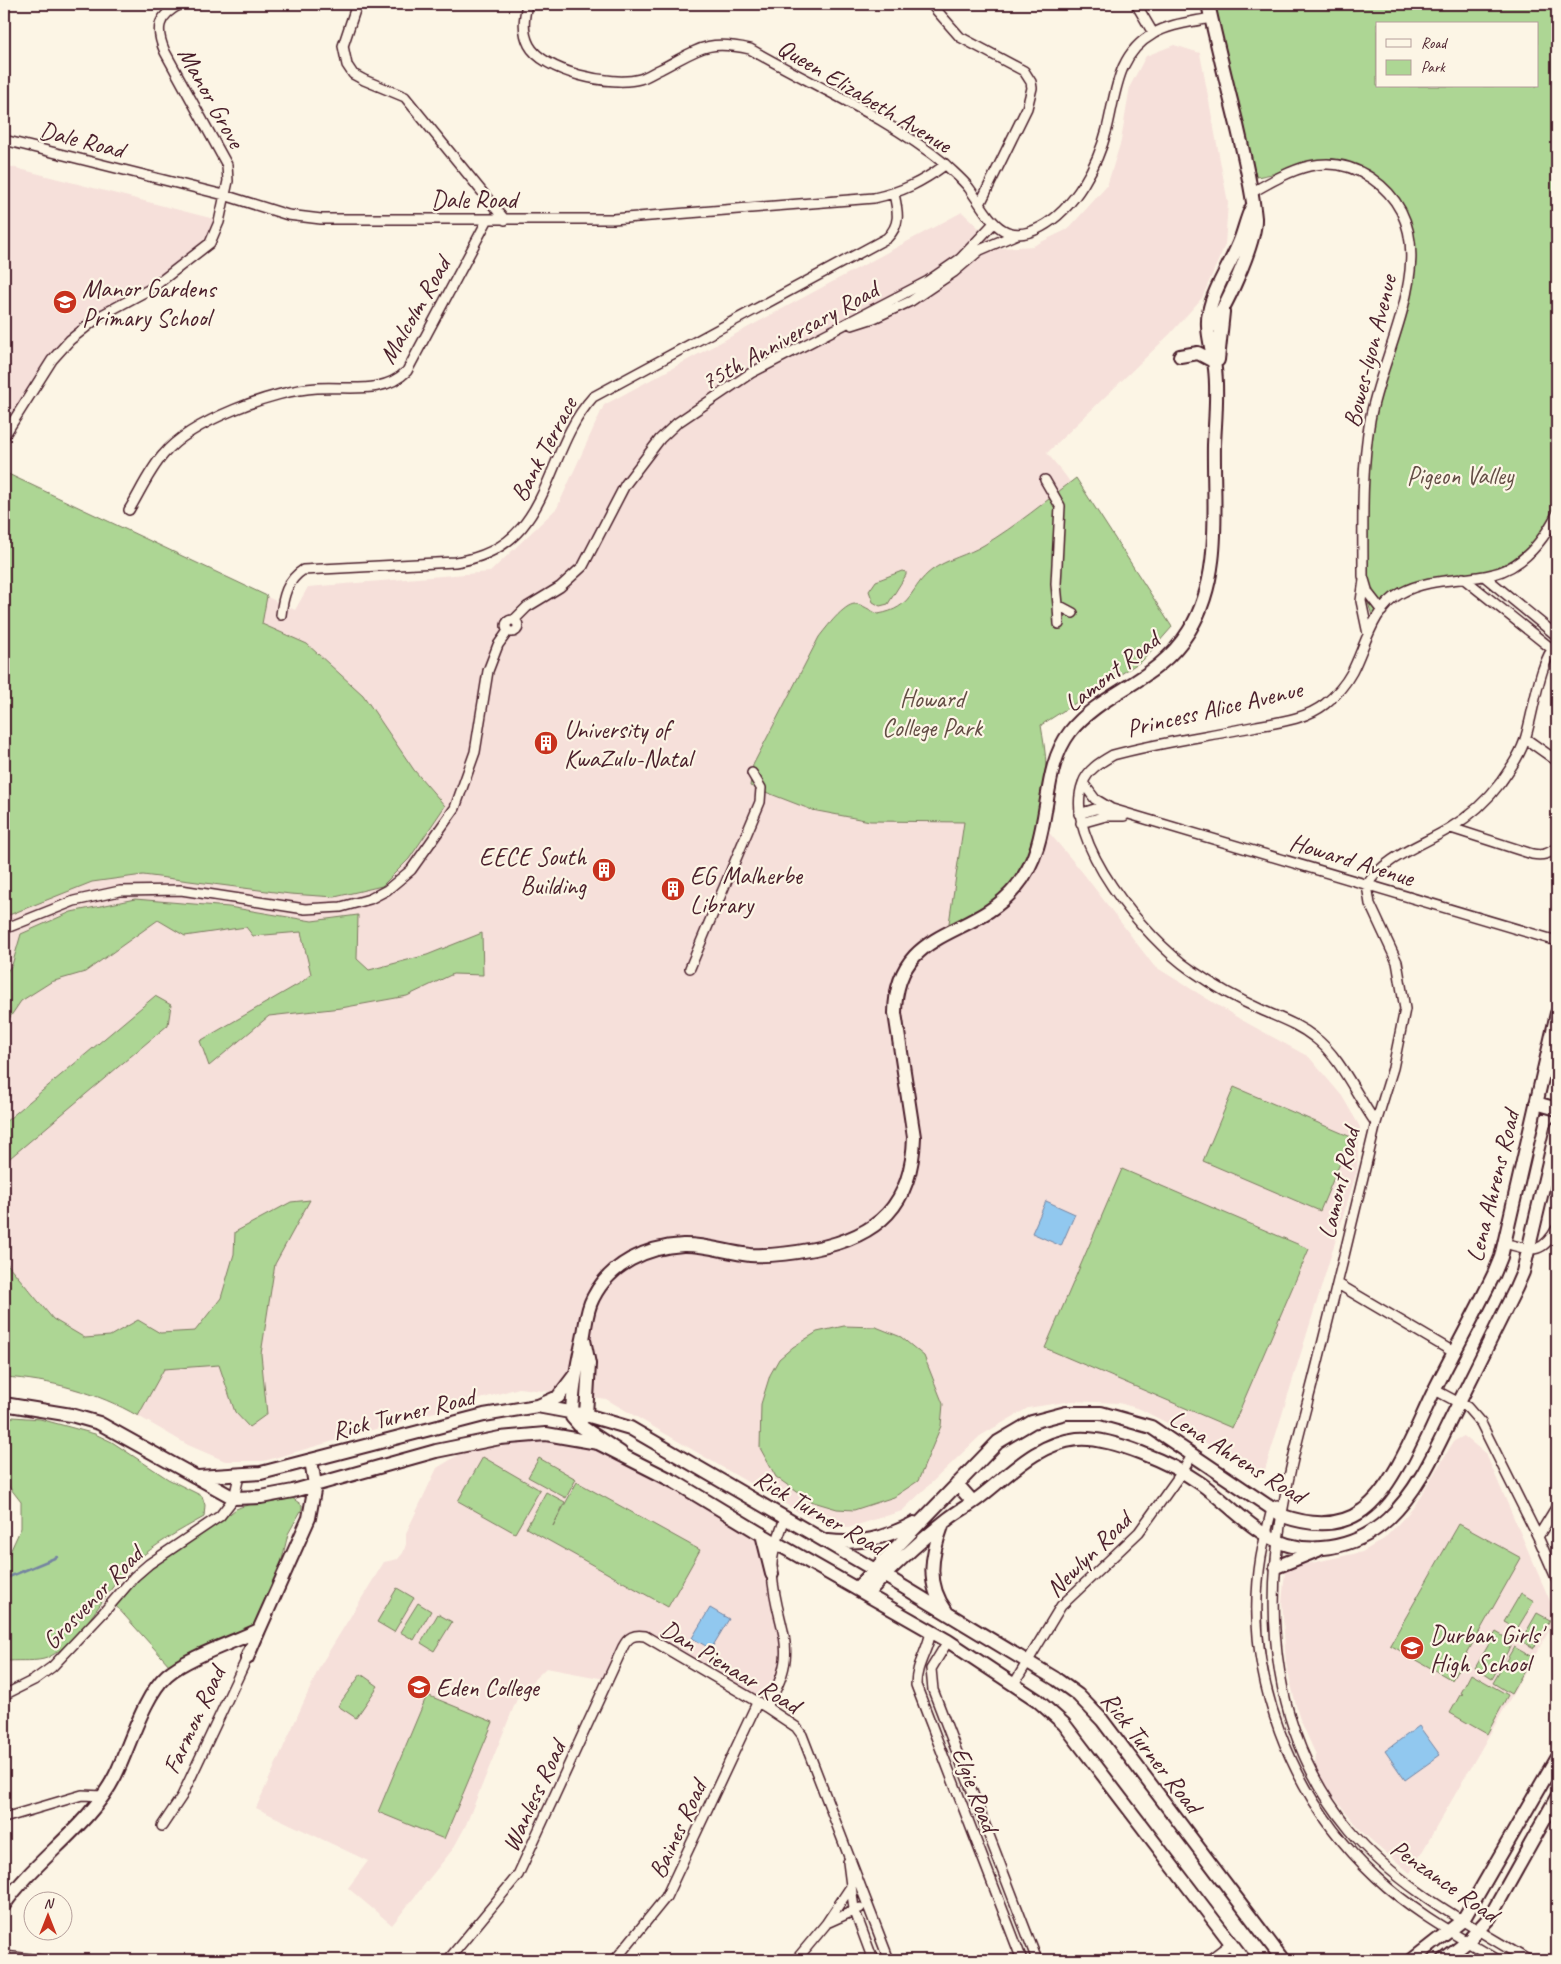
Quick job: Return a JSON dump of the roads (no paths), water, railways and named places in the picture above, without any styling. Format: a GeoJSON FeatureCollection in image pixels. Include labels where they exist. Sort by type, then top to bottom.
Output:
{"type":"FeatureCollection","features":[{"type":"Feature","properties":{"kind":"main road"},"geometry":{"type":"LineString","coordinates":[[1208,4],[1251,193],[1255,219],[1250,243],[1223,308],[1209,329]]}},
{"type":"Feature","properties":{"kind":"main road","name":"Lamont Road"},"geometry":{"type":"LineString","coordinates":[[583,1338],[592,1298],[602,1284],[621,1265],[648,1251],[685,1245],[752,1255],[806,1251],[854,1238],[869,1231],[882,1219],[906,1184],[913,1153],[914,1137],[895,1013],[895,993],[900,976],[914,956],[930,942],[993,908],[1017,887],[1034,859],[1040,841],[1056,759],[1070,732],[1092,711],[1153,672],[1166,661],[1190,629],[1202,604],[1213,557],[1214,365],[1209,329],[1209,311],[1241,238],[1246,217],[1252,207]]}},
{"type":"Feature","properties":{"kind":"main road","name":"Lamont Road"},"geometry":{"type":"LineString","coordinates":[[1214,365],[1218,362],[1223,308]]}},
{"type":"Feature","properties":{"kind":"main road"},"geometry":{"type":"LineString","coordinates":[[1180,356],[1198,353],[1214,365]]}},
{"type":"Feature","properties":{"kind":"main road","name":"Lena Ahrens Road"},"geometry":{"type":"LineString","coordinates":[[862,1591],[927,1516],[990,1449],[1012,1432],[1040,1419],[1066,1413],[1101,1413],[1132,1420],[1151,1427],[1278,1512],[1298,1522],[1317,1524],[1348,1518],[1363,1510],[1389,1481],[1494,1274],[1504,1243],[1557,1013]]}},
{"type":"Feature","properties":{"kind":"main road"},"geometry":{"type":"LineString","coordinates":[[1536,1103],[1557,1108]]}},
{"type":"Feature","properties":{"kind":"main road","name":"Lena Ahrens Road"},"geometry":{"type":"LineString","coordinates":[[878,1572],[973,1502],[1024,1460],[1053,1445],[1077,1439],[1120,1445],[1182,1472],[1199,1482],[1266,1535],[1279,1541],[1306,1548],[1327,1548],[1352,1541],[1372,1531],[1388,1518],[1420,1479],[1516,1288],[1523,1272],[1557,1128]]}},
{"type":"Feature","properties":{"kind":"main road"},"geometry":{"type":"LineString","coordinates":[[574,1417],[575,1374],[583,1338]]}},
{"type":"Feature","properties":{"kind":"main road"},"geometry":{"type":"LineString","coordinates":[[546,1434],[574,1417],[586,1415],[589,1364],[583,1338]]}},
{"type":"Feature","properties":{"kind":"main road"},"geometry":{"type":"LineString","coordinates":[[537,1406],[558,1396],[575,1374]]}},
{"type":"Feature","properties":{"kind":"main road"},"geometry":{"type":"LineString","coordinates":[[4,1404],[71,1415],[99,1423],[234,1498]]}},
{"type":"Feature","properties":{"kind":"main road","name":"Rick Turner Road"},"geometry":{"type":"LineString","coordinates":[[198,1477],[239,1476],[261,1473],[484,1415],[537,1406],[574,1417]]}},
{"type":"Feature","properties":{"kind":"main road","name":"Rick Turner Road"},"geometry":{"type":"LineString","coordinates":[[586,1415],[630,1428],[878,1572],[1078,1695],[1102,1720],[1283,1960]]}},
{"type":"Feature","properties":{"kind":"main road"},"geometry":{"type":"LineString","coordinates":[[574,1417],[621,1453]]}},
{"type":"Feature","properties":{"kind":"main road","name":"Rick Turner Road"},"geometry":{"type":"LineString","coordinates":[[234,1498],[261,1497],[314,1485],[478,1442],[546,1434],[598,1443],[621,1453],[675,1482],[776,1543],[948,1641],[1037,1700],[1064,1724],[1244,1960]]}},
{"type":"Feature","properties":{"kind":"main road","name":"Farmon Road"},"geometry":{"type":"LineString","coordinates":[[247,1658],[309,1518],[314,1485],[311,1460]]}},
{"type":"Feature","properties":{"kind":"main road"},"geometry":{"type":"LineString","coordinates":[[957,1484],[973,1502]]}},
{"type":"Feature","properties":{"kind":"main road"},"geometry":{"type":"LineString","coordinates":[[822,1540],[843,1543],[877,1539],[927,1516]]}},
{"type":"Feature","properties":{"kind":"main road"},"geometry":{"type":"LineString","coordinates":[[942,1524],[933,1552],[931,1573],[936,1594],[948,1614]]}},
{"type":"Feature","properties":{"kind":"main road"},"geometry":{"type":"LineString","coordinates":[[762,1534],[772,1574]]}},
{"type":"Feature","properties":{"kind":"main road"},"geometry":{"type":"LineString","coordinates":[[1276,1567],[1327,1548]]}},
{"type":"Feature","properties":{"kind":"main road"},"geometry":{"type":"LineString","coordinates":[[4,1904],[13,1891],[48,1858],[103,1796],[160,1682],[177,1667],[232,1644],[259,1630]]}},
{"type":"Feature","properties":{"kind":"main road"},"geometry":{"type":"LineString","coordinates":[[232,1644],[242,1651],[247,1658]]}},
{"type":"Feature","properties":{"kind":"main road"},"geometry":{"type":"LineString","coordinates":[[1412,1960],[1462,1920],[1557,1757]]}},
{"type":"Feature","properties":{"kind":"main road"},"geometry":{"type":"LineString","coordinates":[[1444,1960],[1467,1942],[1490,1917],[1557,1797]]}},
{"type":"Feature","properties":{"kind":"main road"},"geometry":{"type":"LineString","coordinates":[[1529,1805],[1547,1815]]}},
{"type":"Feature","properties":{"kind":"street","name":"Manor Grove"},"geometry":{"type":"LineString","coordinates":[[4,436],[52,360],[70,340],[100,316],[152,288],[210,243],[219,222],[228,181],[227,165],[165,52],[158,30],[162,19],[170,9],[180,4]]}},
{"type":"Feature","properties":{"kind":"street"},"geometry":{"type":"LineString","coordinates":[[357,4],[343,46],[347,65],[353,74],[405,97],[505,220]]}},
{"type":"Feature","properties":{"kind":"street","name":"Queen Elizabeth Avenue"},"geometry":{"type":"LineString","coordinates":[[527,4],[524,30],[529,46],[544,60],[563,70],[622,82],[641,79],[691,51],[707,46],[726,44],[750,49],[879,120],[945,165],[968,187],[993,224]]}},
{"type":"Feature","properties":{"kind":"street"},"geometry":{"type":"LineString","coordinates":[[930,4],[960,37],[1024,71],[1031,82],[1032,88],[1027,108],[980,204]]}},
{"type":"Feature","properties":{"kind":"street"},"geometry":{"type":"LineString","coordinates":[[1136,4],[1153,33]]}},
{"type":"Feature","properties":{"kind":"street"},"geometry":{"type":"LineString","coordinates":[[836,330],[874,318],[911,301],[954,272],[980,250],[1017,234],[1043,226],[1064,208],[1079,189],[1099,151],[1124,63],[1138,44],[1153,33],[1211,18]]}},
{"type":"Feature","properties":{"kind":"street","name":"Dale Road"},"geometry":{"type":"LineString","coordinates":[[4,140],[224,195],[288,215],[321,219],[505,220],[613,218],[689,214],[874,198],[894,194],[922,182],[945,165]]}},
{"type":"Feature","properties":{"kind":"street","name":"Bowes-lyon Avenue"},"geometry":{"type":"LineString","coordinates":[[1251,193],[1304,166],[1324,163],[1344,166],[1364,174],[1380,184],[1396,202],[1406,227],[1410,251],[1407,299],[1379,381],[1365,451],[1364,580],[1368,593],[1382,611]]}},
{"type":"Feature","properties":{"kind":"street","name":"Bank Terrace"},"geometry":{"type":"LineString","coordinates":[[281,615],[283,599],[290,582],[304,570],[455,562],[474,559],[500,547],[522,526],[536,508],[577,419],[593,397],[887,238],[897,225],[897,209],[894,194]]}},
{"type":"Feature","properties":{"kind":"street","name":"Malcolm Road"},"geometry":{"type":"LineString","coordinates":[[129,510],[164,453],[180,440],[219,417],[282,393],[316,388],[378,387],[399,380],[408,371],[488,219]]}},
{"type":"Feature","properties":{"kind":"street"},"geometry":{"type":"LineString","coordinates":[[993,224],[1017,234]]}},
{"type":"Feature","properties":{"kind":"street","name":"75th Anniversary Road"},"geometry":{"type":"LineString","coordinates":[[4,929],[74,901],[120,891],[181,890],[305,909],[341,907],[370,899],[387,890],[411,870],[454,808],[475,752],[488,671],[498,645],[508,631],[516,630],[516,622],[527,607],[560,587],[583,566],[625,484],[650,451],[677,423],[751,373],[928,281],[960,259],[993,224]]}},
{"type":"Feature","properties":{"kind":"street"},"geometry":{"type":"LineString","coordinates":[[1045,480],[1060,506],[1056,584],[1059,624]]}},
{"type":"Feature","properties":{"kind":"street","name":"Princess Alice Avenue"},"geometry":{"type":"LineString","coordinates":[[1083,783],[1090,770],[1113,755],[1276,722],[1311,712],[1325,704],[1352,672],[1368,634],[1382,611],[1400,594],[1433,582],[1484,576],[1508,568],[1523,559],[1540,541],[1557,514]]}},
{"type":"Feature","properties":{"kind":"street"},"geometry":{"type":"LineString","coordinates":[[1484,576],[1557,636]]}},
{"type":"Feature","properties":{"kind":"street"},"geometry":{"type":"LineString","coordinates":[[1376,1123],[1393,1068],[1406,1008],[1396,962],[1370,904],[1367,885],[1372,877],[1387,863],[1451,828],[1477,809],[1500,783],[1526,739],[1555,648],[1463,578]]}},
{"type":"Feature","properties":{"kind":"street"},"geometry":{"type":"LineString","coordinates":[[1364,580],[1360,601],[1368,634]]}},
{"type":"Feature","properties":{"kind":"street"},"geometry":{"type":"LineString","coordinates":[[1058,605],[1073,613]]}},
{"type":"Feature","properties":{"kind":"street"},"geometry":{"type":"LineString","coordinates":[[1526,739],[1557,761]]}},
{"type":"Feature","properties":{"kind":"street"},"geometry":{"type":"LineString","coordinates":[[690,968],[760,802],[761,788],[752,774]]}},
{"type":"Feature","properties":{"kind":"street"},"geometry":{"type":"LineString","coordinates":[[1081,823],[1078,814],[1083,783]]}},
{"type":"Feature","properties":{"kind":"street","name":"Howard Avenue"},"geometry":{"type":"LineString","coordinates":[[1083,783],[1095,799],[1112,809],[1557,941]]}},
{"type":"Feature","properties":{"kind":"street","name":"Howard Avenue"},"geometry":{"type":"LineString","coordinates":[[1078,814],[1096,809],[1112,809]]}},
{"type":"Feature","properties":{"kind":"street","name":"Howard Avenue"},"geometry":{"type":"LineString","coordinates":[[1081,823],[1106,816],[1135,816]]}},
{"type":"Feature","properties":{"kind":"street","name":"Lamont Road"},"geometry":{"type":"LineString","coordinates":[[1081,823],[1094,855],[1112,885],[1158,944],[1190,970],[1221,990],[1296,1024],[1316,1038],[1336,1061],[1376,1123],[1338,1284],[1284,1498],[1278,1512]]}},
{"type":"Feature","properties":{"kind":"street"},"geometry":{"type":"LineString","coordinates":[[1451,828],[1532,854],[1549,853],[1557,847]]}},
{"type":"Feature","properties":{"kind":"street"},"geometry":{"type":"LineString","coordinates":[[1504,1243],[1536,1250],[1545,1246],[1557,1228]]}},
{"type":"Feature","properties":{"kind":"street"},"geometry":{"type":"LineString","coordinates":[[1338,1284],[1455,1353]]}},
{"type":"Feature","properties":{"kind":"street"},"geometry":{"type":"LineString","coordinates":[[1435,1390],[1459,1403],[1475,1415],[1481,1423],[1538,1537],[1557,1580]]}},
{"type":"Feature","properties":{"kind":"street","name":"Newlyn Road"},"geometry":{"type":"LineString","coordinates":[[1014,1684],[1061,1606],[1139,1532],[1193,1454]]}},
{"type":"Feature","properties":{"kind":"street","name":"Grosvenor Road"},"geometry":{"type":"LineString","coordinates":[[4,1695],[34,1680],[52,1667],[134,1577],[171,1548],[220,1516],[234,1498],[239,1476]]}},
{"type":"Feature","properties":{"kind":"street"},"geometry":{"type":"LineString","coordinates":[[1538,1537],[1557,1506]]}},
{"type":"Feature","properties":{"kind":"street","name":"Penzance Road"},"geometry":{"type":"LineString","coordinates":[[1278,1512],[1266,1535],[1261,1558],[1258,1613],[1263,1668],[1280,1734],[1309,1794],[1335,1832],[1359,1859],[1396,1894],[1449,1932],[1498,1960]]}},
{"type":"Feature","properties":{"kind":"street","name":"Penzance Road"},"geometry":{"type":"LineString","coordinates":[[1278,1512],[1279,1541],[1273,1603],[1274,1640],[1282,1690],[1300,1746],[1320,1786],[1350,1830],[1384,1866],[1412,1888],[1528,1960]]}},
{"type":"Feature","properties":{"kind":"street","name":"Baines Road"},"geometry":{"type":"LineString","coordinates":[[615,1960],[666,1898],[762,1705],[782,1679],[786,1653],[772,1574],[776,1543],[785,1518]]}},
{"type":"Feature","properties":{"kind":"street","name":"Elgie Road"},"geometry":{"type":"LineString","coordinates":[[931,1631],[930,1641],[918,1664],[916,1685],[1022,1960]]}},
{"type":"Feature","properties":{"kind":"street","name":"Dan Pienaar Road"},"geometry":{"type":"LineString","coordinates":[[632,1636],[645,1636],[796,1727],[802,1735],[889,1960]]}},
{"type":"Feature","properties":{"kind":"street","name":"Wanless Road"},"geometry":{"type":"LineString","coordinates":[[448,1960],[518,1875],[623,1647],[632,1636]]}},
{"type":"Feature","properties":{"kind":"street","name":"Elgie Road"},"geometry":{"type":"LineString","coordinates":[[948,1641],[936,1658],[931,1674],[933,1690],[1037,1960]]}},
{"type":"Feature","properties":{"kind":"street","name":"Farmon Road"},"geometry":{"type":"LineString","coordinates":[[162,1826],[182,1796],[247,1658]]}},
{"type":"Feature","properties":{"kind":"street"},"geometry":{"type":"LineString","coordinates":[[1268,1693],[1282,1690]]}},
{"type":"Feature","properties":{"kind":"street"},"geometry":{"type":"LineString","coordinates":[[929,1722],[944,1717]]}},
{"type":"Feature","properties":{"kind":"street"},"geometry":{"type":"LineString","coordinates":[[1309,1794],[1320,1786]]}},
{"type":"Feature","properties":{"kind":"street"},"geometry":{"type":"LineString","coordinates":[[4,1818],[82,1795],[103,1796]]}},
{"type":"Feature","properties":{"kind":"street"},"geometry":{"type":"LineString","coordinates":[[1359,1859],[1369,1850]]}},
{"type":"Feature","properties":{"kind":"street","name":"Dan Pienaar Road"},"geometry":{"type":"LineString","coordinates":[[848,1851],[850,1888],[854,1909],[873,1960]]}},
{"type":"Feature","properties":{"kind":"street"},"geometry":{"type":"LineString","coordinates":[[796,1960],[826,1924],[850,1888]]}},
{"type":"Feature","properties":{"kind":"street"},"geometry":{"type":"LineString","coordinates":[[998,1899],[1012,1893]]}},
{"type":"Feature","properties":{"kind":"street"},"geometry":{"type":"LineString","coordinates":[[826,1924],[854,1909],[867,1905]]}},
{"type":"Feature","properties":{"kind":"street"},"geometry":{"type":"LineString","coordinates":[[1209,1960],[1230,1944]]}},
{"type":"Feature","properties":{"kind":"street"},"geometry":{"type":"LineString","coordinates":[[4,1956],[40,1960]]}},
{"type":"Feature","properties":{"kind":"water"},"geometry":{"type":"Polygon","coordinates":[[[1046,1201],[1075,1214],[1061,1246],[1032,1233],[1046,1201]]]}},
{"type":"Feature","properties":{"kind":"water"},"geometry":{"type":"Polygon","coordinates":[[[710,1608],[729,1619],[711,1649],[692,1638],[710,1608]]]}},
{"type":"Feature","properties":{"kind":"water"},"geometry":{"type":"Polygon","coordinates":[[[1419,1726],[1440,1755],[1405,1780],[1385,1751],[1419,1726]]]}},
{"type":"Feature","properties":{"kind":"waterway"},"geometry":{"type":"LineString","coordinates":[[4,1579],[57,1557]]}},
{"type":"Feature","properties":{"kind":"place","name":"Manor Gardens Primary School"},"geometry":{"type":"Point","coordinates":[65,302]}},
{"type":"Feature","properties":{"kind":"place","name":"University of KwaZulu-Natal"},"geometry":{"type":"Point","coordinates":[546,743]}},
{"type":"Feature","properties":{"kind":"place","name":"EECE South Building"},"geometry":{"type":"Point","coordinates":[604,870]}},
{"type":"Feature","properties":{"kind":"place","name":"EG Malherbe Library"},"geometry":{"type":"Point","coordinates":[673,889]}},
{"type":"Feature","properties":{"kind":"place","name":"Durban Girls' High School"},"geometry":{"type":"Point","coordinates":[1412,1648]}},
{"type":"Feature","properties":{"kind":"place","name":"Eden College"},"geometry":{"type":"Point","coordinates":[419,1687]}},
{"type":"Feature","properties":{"kind":"park label","name":"Pigeon Valley"},"geometry":{"type":"Point","coordinates":[1460,475]}},
{"type":"Feature","properties":{"kind":"park label","name":"Howard College Park"},"geometry":{"type":"Point","coordinates":[932,712]}}]}
